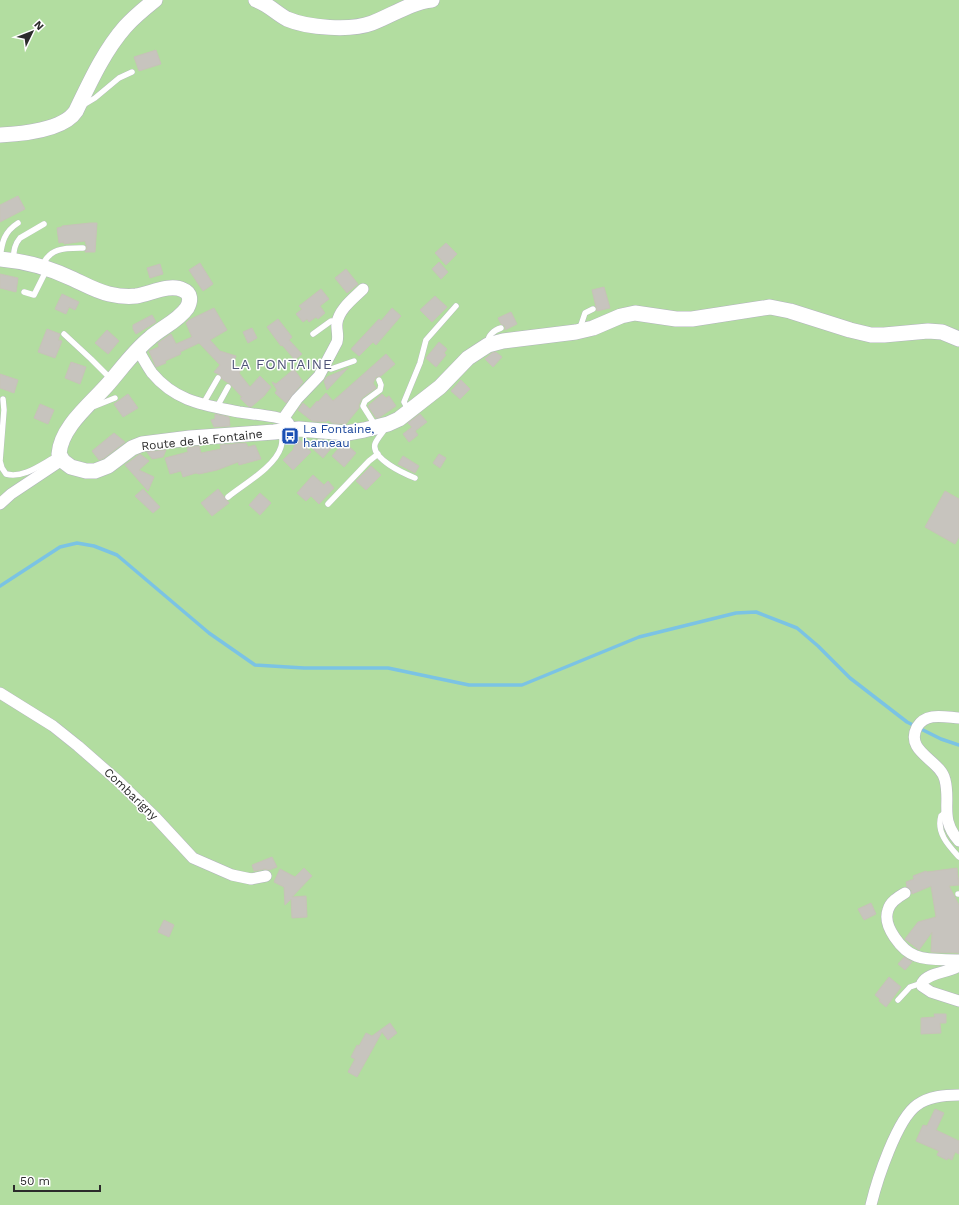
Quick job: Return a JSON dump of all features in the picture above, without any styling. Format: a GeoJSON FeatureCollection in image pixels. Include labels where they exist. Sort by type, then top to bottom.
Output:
{"type":"FeatureCollection","features":[{"type":"Feature","properties":{"kind":"street"},"geometry":{"type":"LineString","coordinates":[[0,135],[29,132],[64,122],[73,115],[100,64],[120,32],[132,19],[155,0]]}},
{"type":"Feature","properties":{"kind":"street"},"geometry":{"type":"LineString","coordinates":[[256,0],[293,21],[339,28],[358,28],[420,3],[432,0]]}},
{"type":"Feature","properties":{"kind":"street"},"geometry":{"type":"LineString","coordinates":[[0,504],[10,494],[61,457],[60,448],[64,437],[86,407],[150,338],[178,317],[187,308],[190,300],[186,291],[176,288],[135,296],[121,296],[101,292],[44,268],[5,259]]}},
{"type":"Feature","properties":{"kind":"street"},"geometry":{"type":"LineString","coordinates":[[138,350],[150,371],[167,387],[181,397],[203,404],[250,414],[285,427],[297,399],[322,372],[337,342],[337,322],[342,312],[363,290]]}},
{"type":"Feature","properties":{"kind":"street","name":"Route de la Fontaine"},"geometry":{"type":"LineString","coordinates":[[61,457],[76,468],[95,471],[108,466],[132,448],[142,444],[285,427],[347,433],[379,426],[394,422],[410,411],[440,387],[468,358],[489,345],[503,341],[581,331],[621,316],[639,313],[676,319],[692,319],[770,307],[790,311],[850,330],[876,335],[928,331],[942,332],[959,339]]}},
{"type":"Feature","properties":{"kind":"street","name":"Combarigny"},"geometry":{"type":"LineString","coordinates":[[0,693],[53,726],[118,780],[193,858],[206,865],[232,875],[251,879],[266,876]]}},
{"type":"Feature","properties":{"kind":"street"},"geometry":{"type":"LineString","coordinates":[[959,718],[933,717],[925,719],[917,727],[915,740],[922,754],[943,773],[946,785],[946,812],[950,828],[959,841]]}},
{"type":"Feature","properties":{"kind":"street"},"geometry":{"type":"LineString","coordinates":[[905,893],[890,905],[887,914],[891,929],[901,945],[911,953],[920,957],[959,960]]}},
{"type":"Feature","properties":{"kind":"street"},"geometry":{"type":"LineString","coordinates":[[959,966],[928,977],[922,983],[922,986],[928,991],[959,1001]]}},
{"type":"Feature","properties":{"kind":"street"},"geometry":{"type":"LineString","coordinates":[[871,1205],[879,1177],[899,1130],[908,1115],[917,1105],[925,1100],[935,1097],[959,1095]]}},
{"type":"Feature","properties":{"kind":"lane"},"geometry":{"type":"LineString","coordinates":[[80,103],[85,104],[90,102],[119,78],[132,72]]}},
{"type":"Feature","properties":{"kind":"lane"},"geometry":{"type":"LineString","coordinates":[[5,259],[4,241],[8,231],[18,222]]}},
{"type":"Feature","properties":{"kind":"lane"},"geometry":{"type":"LineString","coordinates":[[5,259],[20,238],[44,224]]}},
{"type":"Feature","properties":{"kind":"lane"},"geometry":{"type":"LineString","coordinates":[[24,292],[34,295],[48,256],[62,248],[83,248]]}},
{"type":"Feature","properties":{"kind":"lane"},"geometry":{"type":"LineString","coordinates":[[410,411],[404,402],[420,363],[426,340],[456,306]]}},
{"type":"Feature","properties":{"kind":"lane"},"geometry":{"type":"LineString","coordinates":[[581,331],[580,327],[585,313],[593,309]]}},
{"type":"Feature","properties":{"kind":"lane"},"geometry":{"type":"LineString","coordinates":[[313,334],[331,322],[337,322]]}},
{"type":"Feature","properties":{"kind":"lane"},"geometry":{"type":"LineString","coordinates":[[489,345],[489,337],[494,331],[501,328]]}},
{"type":"Feature","properties":{"kind":"lane"},"geometry":{"type":"LineString","coordinates":[[64,334],[112,380]]}},
{"type":"Feature","properties":{"kind":"lane"},"geometry":{"type":"LineString","coordinates":[[328,368],[331,369],[354,361]]}},
{"type":"Feature","properties":{"kind":"lane"},"geometry":{"type":"LineString","coordinates":[[203,404],[218,378]]}},
{"type":"Feature","properties":{"kind":"lane"},"geometry":{"type":"LineString","coordinates":[[379,380],[382,385],[380,390],[365,401],[363,406],[384,430],[375,443],[375,447],[382,459],[415,478]]}},
{"type":"Feature","properties":{"kind":"lane"},"geometry":{"type":"LineString","coordinates":[[217,407],[228,387]]}},
{"type":"Feature","properties":{"kind":"lane"},"geometry":{"type":"LineString","coordinates":[[86,407],[89,409],[115,398]]}},
{"type":"Feature","properties":{"kind":"lane"},"geometry":{"type":"LineString","coordinates":[[3,400],[4,410],[0,461],[2,472],[8,474],[20,474],[61,457]]}},
{"type":"Feature","properties":{"kind":"lane"},"geometry":{"type":"LineString","coordinates":[[228,497],[257,476],[278,454],[285,427]]}},
{"type":"Feature","properties":{"kind":"lane"},"geometry":{"type":"LineString","coordinates":[[328,504],[369,461],[378,454]]}},
{"type":"Feature","properties":{"kind":"lane"},"geometry":{"type":"LineString","coordinates":[[946,812],[941,816],[940,828],[944,838],[959,857]]}},
{"type":"Feature","properties":{"kind":"lane"},"geometry":{"type":"LineString","coordinates":[[898,1000],[910,987],[922,983]]}},
{"type":"Feature","properties":{"kind":"green space"},"geometry":{"type":"Polygon","coordinates":[[[0,0],[959,0],[959,1205],[0,1205],[0,0]]]}},
{"type":"Feature","properties":{"kind":"building"},"geometry":{"type":"Polygon","coordinates":[[[156,50],[161,64],[139,71],[134,57],[156,50]]]}},
{"type":"Feature","properties":{"kind":"building"},"geometry":{"type":"Polygon","coordinates":[[[18,196],[25,209],[0,222],[0,205],[18,196]]]}},
{"type":"Feature","properties":{"kind":"building"},"geometry":{"type":"Polygon","coordinates":[[[97,223],[95,252],[85,252],[87,248],[85,241],[64,244],[64,242],[59,243],[57,228],[62,226],[97,223]]]}},
{"type":"Feature","properties":{"kind":"building"},"geometry":{"type":"Polygon","coordinates":[[[446,243],[457,254],[446,265],[435,253],[446,243]]]}},
{"type":"Feature","properties":{"kind":"building"},"geometry":{"type":"Polygon","coordinates":[[[439,262],[448,272],[441,279],[432,269],[439,262]]]}},
{"type":"Feature","properties":{"kind":"building"},"geometry":{"type":"Polygon","coordinates":[[[200,263],[213,284],[203,291],[189,270],[200,263]]]}},
{"type":"Feature","properties":{"kind":"building"},"geometry":{"type":"Polygon","coordinates":[[[160,264],[163,274],[150,278],[147,268],[160,264]]]}},
{"type":"Feature","properties":{"kind":"building"},"geometry":{"type":"Polygon","coordinates":[[[346,269],[358,284],[347,293],[335,278],[346,269]]]}},
{"type":"Feature","properties":{"kind":"building"},"geometry":{"type":"Polygon","coordinates":[[[0,274],[18,278],[16,292],[0,288],[0,274]]]}},
{"type":"Feature","properties":{"kind":"building"},"geometry":{"type":"Polygon","coordinates":[[[604,287],[610,308],[597,311],[592,290],[604,287]]]}},
{"type":"Feature","properties":{"kind":"building"},"geometry":{"type":"Polygon","coordinates":[[[321,289],[329,299],[320,306],[325,313],[318,319],[316,317],[309,322],[307,319],[303,322],[296,314],[302,309],[299,306],[321,289]]]}},
{"type":"Feature","properties":{"kind":"building"},"geometry":{"type":"Polygon","coordinates":[[[62,294],[79,302],[75,310],[69,307],[66,314],[55,309],[62,294]]]}},
{"type":"Feature","properties":{"kind":"building"},"geometry":{"type":"Polygon","coordinates":[[[435,296],[447,307],[432,322],[420,310],[435,296]]]}},
{"type":"Feature","properties":{"kind":"building"},"geometry":{"type":"Polygon","coordinates":[[[214,308],[227,330],[210,340],[220,351],[236,356],[233,364],[241,370],[239,373],[250,387],[260,376],[271,387],[264,396],[251,407],[240,398],[242,397],[230,384],[214,372],[220,365],[199,343],[180,352],[181,354],[156,367],[149,351],[159,347],[158,343],[171,334],[176,344],[192,337],[186,323],[189,320],[214,308]]]}},
{"type":"Feature","properties":{"kind":"building"},"geometry":{"type":"Polygon","coordinates":[[[392,308],[401,316],[376,345],[373,342],[359,356],[351,349],[379,319],[381,321],[392,308]]]}},
{"type":"Feature","properties":{"kind":"building"},"geometry":{"type":"Polygon","coordinates":[[[511,312],[517,324],[505,330],[505,326],[501,324],[498,318],[511,312]]]}},
{"type":"Feature","properties":{"kind":"building"},"geometry":{"type":"Polygon","coordinates":[[[152,315],[156,322],[136,334],[133,329],[133,325],[152,315]]]}},
{"type":"Feature","properties":{"kind":"building"},"geometry":{"type":"Polygon","coordinates":[[[278,319],[292,337],[289,340],[302,354],[295,360],[282,345],[281,346],[267,327],[278,319]]]}},
{"type":"Feature","properties":{"kind":"building"},"geometry":{"type":"Polygon","coordinates":[[[252,328],[257,338],[248,343],[243,332],[252,328]]]}},
{"type":"Feature","properties":{"kind":"building"},"geometry":{"type":"Polygon","coordinates":[[[47,329],[60,334],[58,340],[62,341],[55,358],[38,352],[47,329]]]}},
{"type":"Feature","properties":{"kind":"building"},"geometry":{"type":"Polygon","coordinates":[[[107,330],[119,341],[108,354],[95,343],[107,330]]]}},
{"type":"Feature","properties":{"kind":"building"},"geometry":{"type":"Polygon","coordinates":[[[439,342],[447,349],[444,353],[446,355],[436,367],[426,358],[439,342]]]}},
{"type":"Feature","properties":{"kind":"building"},"geometry":{"type":"Polygon","coordinates":[[[496,352],[502,357],[493,367],[485,359],[492,353],[496,352]]]}},
{"type":"Feature","properties":{"kind":"building"},"geometry":{"type":"Polygon","coordinates":[[[386,354],[395,364],[381,376],[376,377],[373,383],[376,388],[362,398],[359,408],[346,424],[332,423],[328,420],[326,422],[312,421],[298,410],[303,403],[310,409],[326,393],[333,401],[386,354]]]}},
{"type":"Feature","properties":{"kind":"building"},"geometry":{"type":"Polygon","coordinates":[[[71,362],[86,367],[80,384],[65,378],[71,362]]]}},
{"type":"Feature","properties":{"kind":"building"},"geometry":{"type":"Polygon","coordinates":[[[348,368],[327,390],[324,381],[327,377],[348,368]]]}},
{"type":"Feature","properties":{"kind":"building"},"geometry":{"type":"Polygon","coordinates":[[[294,369],[303,382],[286,403],[275,393],[277,390],[272,382],[276,384],[294,369]]]}},
{"type":"Feature","properties":{"kind":"building"},"geometry":{"type":"Polygon","coordinates":[[[0,374],[18,380],[14,393],[0,388],[0,374]]]}},
{"type":"Feature","properties":{"kind":"building"},"geometry":{"type":"Polygon","coordinates":[[[461,380],[470,389],[460,399],[451,391],[461,380]]]}},
{"type":"Feature","properties":{"kind":"building"},"geometry":{"type":"Polygon","coordinates":[[[128,394],[138,408],[123,417],[114,404],[128,394]]]}},
{"type":"Feature","properties":{"kind":"building"},"geometry":{"type":"Polygon","coordinates":[[[382,394],[386,398],[389,396],[396,406],[380,417],[376,418],[368,406],[382,394]]]}},
{"type":"Feature","properties":{"kind":"building"},"geometry":{"type":"Polygon","coordinates":[[[40,404],[54,410],[48,424],[34,418],[40,404]]]}},
{"type":"Feature","properties":{"kind":"building"},"geometry":{"type":"Polygon","coordinates":[[[215,414],[229,417],[230,426],[214,427],[211,420],[215,419],[215,414]]]}},
{"type":"Feature","properties":{"kind":"building"},"geometry":{"type":"Polygon","coordinates":[[[420,414],[427,422],[415,431],[418,435],[409,442],[403,434],[412,427],[408,423],[420,414]]]}},
{"type":"Feature","properties":{"kind":"building"},"geometry":{"type":"Polygon","coordinates":[[[114,433],[125,442],[104,458],[99,460],[92,451],[114,433]]]}},
{"type":"Feature","properties":{"kind":"building"},"geometry":{"type":"Polygon","coordinates":[[[298,438],[311,452],[293,470],[283,460],[294,449],[293,448],[295,446],[291,439],[298,438]]]}},
{"type":"Feature","properties":{"kind":"building"},"geometry":{"type":"Polygon","coordinates":[[[317,440],[324,440],[332,447],[323,458],[311,447],[317,440]]]}},
{"type":"Feature","properties":{"kind":"building"},"geometry":{"type":"Polygon","coordinates":[[[344,442],[356,453],[344,467],[332,456],[344,442]]]}},
{"type":"Feature","properties":{"kind":"building"},"geometry":{"type":"Polygon","coordinates":[[[246,443],[248,447],[255,445],[261,459],[239,465],[238,462],[217,470],[199,474],[196,473],[183,477],[181,471],[170,474],[165,458],[188,452],[187,448],[199,446],[201,453],[221,449],[220,445],[246,443]]]}},
{"type":"Feature","properties":{"kind":"building"},"geometry":{"type":"Polygon","coordinates":[[[166,450],[163,457],[152,459],[147,452],[166,450]]]}},
{"type":"Feature","properties":{"kind":"building"},"geometry":{"type":"Polygon","coordinates":[[[140,454],[149,461],[139,470],[154,477],[148,491],[125,465],[140,454]]]}},
{"type":"Feature","properties":{"kind":"building"},"geometry":{"type":"Polygon","coordinates":[[[439,454],[446,458],[440,468],[433,463],[439,454]]]}},
{"type":"Feature","properties":{"kind":"building"},"geometry":{"type":"Polygon","coordinates":[[[403,456],[419,466],[415,473],[398,464],[403,456]]]}},
{"type":"Feature","properties":{"kind":"building"},"geometry":{"type":"Polygon","coordinates":[[[371,466],[381,475],[366,490],[356,481],[371,466]]]}},
{"type":"Feature","properties":{"kind":"building"},"geometry":{"type":"Polygon","coordinates":[[[313,475],[324,485],[328,481],[334,488],[319,504],[311,496],[306,501],[297,493],[313,475]]]}},
{"type":"Feature","properties":{"kind":"building"},"geometry":{"type":"Polygon","coordinates":[[[143,489],[160,507],[153,513],[135,496],[143,489]]]}},
{"type":"Feature","properties":{"kind":"building"},"geometry":{"type":"Polygon","coordinates":[[[218,489],[229,503],[212,516],[201,503],[218,489]]]}},
{"type":"Feature","properties":{"kind":"building"},"geometry":{"type":"Polygon","coordinates":[[[945,491],[959,499],[959,537],[955,544],[925,527],[945,491]]]}},
{"type":"Feature","properties":{"kind":"building"},"geometry":{"type":"Polygon","coordinates":[[[260,493],[271,503],[260,515],[249,505],[260,493]]]}},
{"type":"Feature","properties":{"kind":"building"},"geometry":{"type":"Polygon","coordinates":[[[272,857],[277,867],[269,870],[265,869],[254,871],[252,865],[272,857]]]}},
{"type":"Feature","properties":{"kind":"building"},"geometry":{"type":"Polygon","coordinates":[[[304,868],[312,876],[292,897],[306,896],[307,917],[292,918],[291,899],[285,905],[284,887],[274,882],[280,869],[295,877],[304,868]]]}},
{"type":"Feature","properties":{"kind":"building"},"geometry":{"type":"Polygon","coordinates":[[[957,868],[959,885],[949,886],[959,905],[959,953],[931,952],[932,932],[919,950],[905,939],[918,922],[936,917],[931,886],[912,894],[911,890],[907,887],[906,882],[914,879],[913,876],[926,871],[957,868]]]}},
{"type":"Feature","properties":{"kind":"building"},"geometry":{"type":"Polygon","coordinates":[[[871,903],[876,914],[864,920],[858,909],[871,903]]]}},
{"type":"Feature","properties":{"kind":"building"},"geometry":{"type":"Polygon","coordinates":[[[164,920],[174,925],[169,937],[158,932],[164,920]]]}},
{"type":"Feature","properties":{"kind":"building"},"geometry":{"type":"Polygon","coordinates":[[[904,957],[912,962],[905,970],[898,964],[904,957]]]}},
{"type":"Feature","properties":{"kind":"building"},"geometry":{"type":"Polygon","coordinates":[[[889,977],[901,987],[886,1007],[875,995],[889,977]]]}},
{"type":"Feature","properties":{"kind":"building"},"geometry":{"type":"Polygon","coordinates":[[[934,1014],[946,1014],[946,1023],[940,1023],[941,1033],[921,1034],[921,1018],[935,1017],[934,1014]]]}},
{"type":"Feature","properties":{"kind":"building"},"geometry":{"type":"Polygon","coordinates":[[[390,1023],[397,1033],[388,1040],[382,1032],[357,1077],[348,1072],[355,1059],[351,1057],[357,1045],[359,1046],[366,1033],[372,1036],[390,1023]]]}},
{"type":"Feature","properties":{"kind":"building"},"geometry":{"type":"Polygon","coordinates":[[[935,1109],[944,1113],[936,1130],[959,1141],[959,1154],[955,1152],[952,1160],[948,1158],[947,1160],[937,1155],[939,1151],[916,1141],[923,1125],[927,1126],[935,1109]]]}},
{"type":"Feature","properties":{"kind":"waterway"},"geometry":{"type":"LineString","coordinates":[[0,586],[60,547],[77,543],[94,546],[117,555],[209,633],[255,665],[304,668],[388,668],[469,685],[522,685],[639,637],[736,613],[756,612],[797,628],[818,646],[850,678],[907,722],[941,739],[959,745]]}},
{"type":"Feature","properties":{"kind":"place","name":"La Fontaine, hameau"},"geometry":{"type":"Point","coordinates":[290,436]}},
{"type":"Feature","properties":{"kind":"district","name":"LA FONTAINE"},"geometry":{"type":"Point","coordinates":[282,364]}}]}
